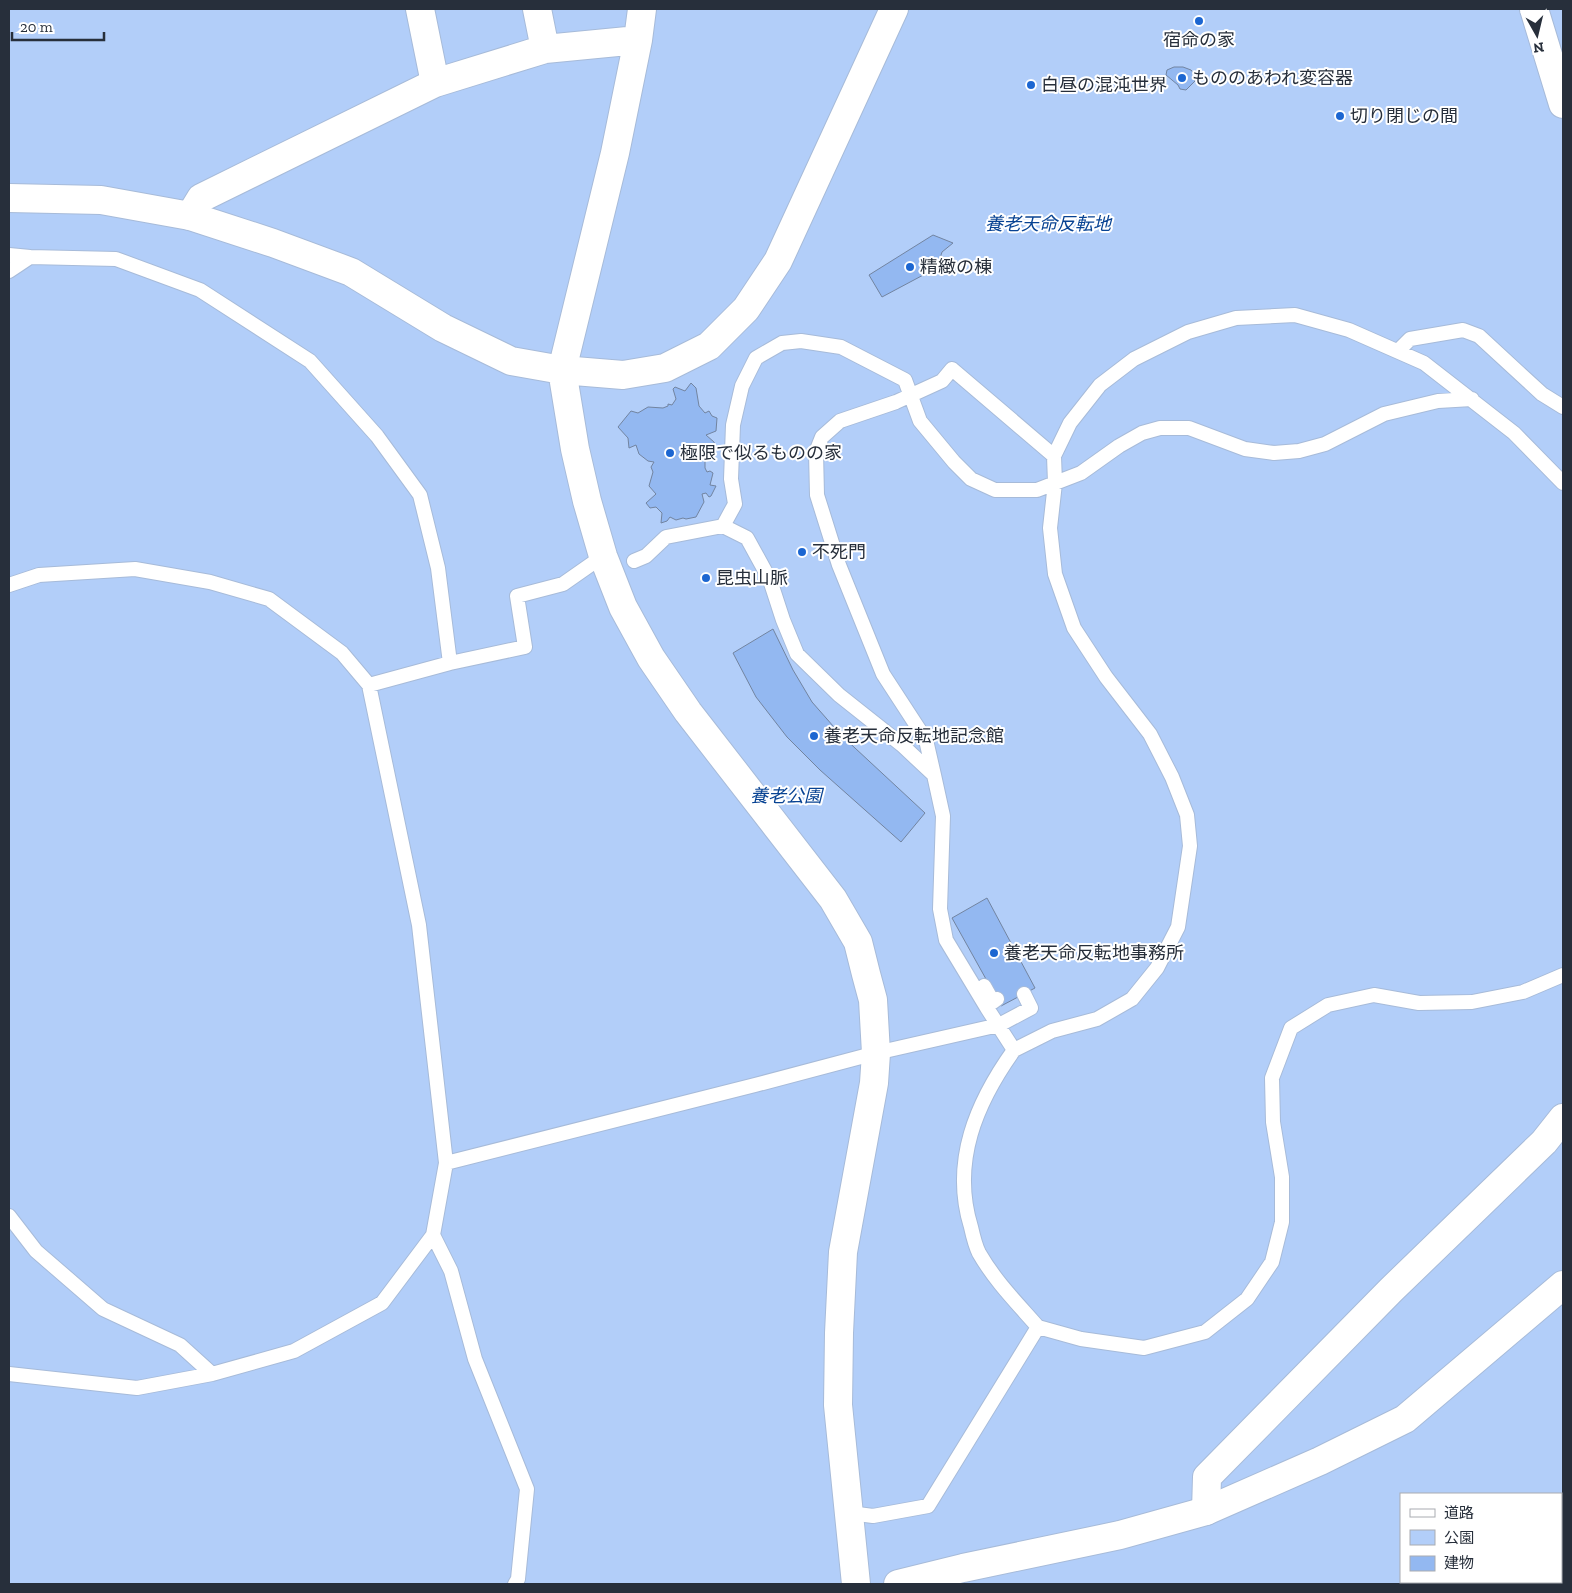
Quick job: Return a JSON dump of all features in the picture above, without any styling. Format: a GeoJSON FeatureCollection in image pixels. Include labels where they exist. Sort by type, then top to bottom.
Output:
{"type":"FeatureCollection","features":[{"type":"Feature","properties":{"kind":"street"},"geometry":{"type":"LineString","coordinates":[[420,9],[435,83]]}},
{"type":"Feature","properties":{"kind":"street"},"geometry":{"type":"LineString","coordinates":[[537,9],[544,49]]}},
{"type":"Feature","properties":{"kind":"street"},"geometry":{"type":"LineString","coordinates":[[642,9],[638,40],[615,153],[562,370],[577,458],[587,501],[603,556],[623,607],[651,658],[723,758],[833,899],[858,942],[873,1000],[876,1052],[874,1083],[843,1252],[838,1405],[856,1584]]}},
{"type":"Feature","properties":{"kind":"street"},"geometry":{"type":"LineString","coordinates":[[9,198],[101,200],[190,216],[273,243],[351,272],[443,328],[511,361],[562,370],[624,374],[665,368],[709,346],[746,309],[778,261],[894,9]]}},
{"type":"Feature","properties":{"kind":"street"},"geometry":{"type":"LineString","coordinates":[[1534,9],[1563,104]]}},
{"type":"Feature","properties":{"kind":"street"},"geometry":{"type":"LineString","coordinates":[[190,216],[201,198],[435,83],[544,49],[638,40]]}},
{"type":"Feature","properties":{"kind":"street"},"geometry":{"type":"LineString","coordinates":[[1206,1511],[1207,1477],[1391,1290],[1544,1142],[1563,1118]]}},
{"type":"Feature","properties":{"kind":"street"},"geometry":{"type":"LineString","coordinates":[[898,1584],[963,1568],[1120,1535],[1206,1511],[1320,1461],[1405,1419],[1563,1285]]}},
{"type":"Feature","properties":{"kind":"lane"},"geometry":{"type":"LineString","coordinates":[[9,255],[116,259],[200,290],[310,361],[377,436],[420,495],[438,568],[450,663]]}},
{"type":"Feature","properties":{"kind":"lane"},"geometry":{"type":"LineString","coordinates":[[9,271],[30,257]]}},
{"type":"Feature","properties":{"kind":"lane"},"geometry":{"type":"LineString","coordinates":[[1563,483],[1514,433],[1424,363],[1348,330],[1295,316],[1236,318],[1188,332],[1134,359],[1100,384],[1070,423],[1054,456],[1055,483],[1050,528],[1055,574],[1074,628],[1106,677],[1150,734],[1172,777],[1187,815],[1190,846],[1178,927],[1157,968],[1132,999],[1097,1019],[1052,1031],[1014,1050],[997,1073],[970,1130],[963,1169],[965,1208],[978,1251],[1001,1286],[1038,1327],[1080,1339],[1144,1348],[1204,1332],[1247,1299],[1272,1262],[1282,1222],[1282,1178],[1273,1122],[1272,1078],[1290,1028],[1328,1005],[1374,995],[1419,1003],[1472,1002],[1524,992],[1563,975]]}},
{"type":"Feature","properties":{"kind":"lane"},"geometry":{"type":"LineString","coordinates":[[1398,351],[1410,339],[1463,330],[1479,336],[1542,394],[1563,406]]}},
{"type":"Feature","properties":{"kind":"lane"},"geometry":{"type":"LineString","coordinates":[[723,526],[735,504],[731,478],[732,425],[742,386],[756,358],[782,343],[801,341],[841,347],[905,380],[920,421],[954,462],[971,479],[995,490],[1037,490],[1081,473],[1119,446],[1142,433],[1160,428],[1189,428],[1246,449],[1274,453],[1298,451],[1325,444],[1384,414],[1438,400],[1472,399]]}},
{"type":"Feature","properties":{"kind":"lane"},"geometry":{"type":"LineString","coordinates":[[1014,1050],[946,940],[940,909],[943,816],[926,740],[883,674],[839,565],[817,495],[816,452],[822,437],[840,421],[910,396],[942,381],[952,369],[1054,456]]}},
{"type":"Feature","properties":{"kind":"lane"},"geometry":{"type":"LineString","coordinates":[[634,561],[646,556],[666,536],[723,526],[747,538],[770,580],[797,654],[839,695],[902,745],[934,774]]}},
{"type":"Feature","properties":{"kind":"lane"},"geometry":{"type":"LineString","coordinates":[[369,685],[450,663],[524,647],[517,596],[563,584],[603,556]]}},
{"type":"Feature","properties":{"kind":"lane"},"geometry":{"type":"LineString","coordinates":[[9,586],[38,575],[135,569],[210,582],[269,599],[342,653],[369,685],[420,925],[446,1163],[433,1235],[382,1303],[294,1351],[212,1374],[137,1388],[9,1374]]}},
{"type":"Feature","properties":{"kind":"lane"},"geometry":{"type":"LineString","coordinates":[[972,983],[980,979],[993,1002],[997,999]]}},
{"type":"Feature","properties":{"kind":"lane"},"geometry":{"type":"LineString","coordinates":[[446,1163],[745,1088],[876,1052],[998,1025],[1031,1008],[1024,994]]}},
{"type":"Feature","properties":{"kind":"lane"},"geometry":{"type":"LineString","coordinates":[[9,1216],[36,1251],[103,1309],[180,1345],[212,1374]]}},
{"type":"Feature","properties":{"kind":"lane"},"geometry":{"type":"LineString","coordinates":[[433,1235],[451,1271],[475,1358],[527,1488],[518,1579],[515,1584]]}},
{"type":"Feature","properties":{"kind":"lane"},"geometry":{"type":"LineString","coordinates":[[850,1513],[873,1516],[928,1506],[1038,1327]]}},
{"type":"Feature","properties":{"kind":"green space","name":"養老公園"},"geometry":{"type":"Polygon","coordinates":[[[9,9],[1563,9],[1563,1584],[9,1584],[9,9]]]}},
{"type":"Feature","properties":{"kind":"building","name":"もののあわれ変容器"},"geometry":{"type":"Polygon","coordinates":[[[1174,67],[1183,67],[1191,70],[1196,76],[1195,81],[1186,90],[1180,89],[1166,75],[1167,70],[1174,67]]]}},
{"type":"Feature","properties":{"kind":"building","name":"精緻の棟"},"geometry":{"type":"Polygon","coordinates":[[[933,235],[953,243],[942,252],[935,274],[927,273],[882,297],[869,275],[933,235]]]}},
{"type":"Feature","properties":{"kind":"building","name":"極限で似るものの家"},"geometry":{"type":"Polygon","coordinates":[[[691,383],[696,388],[699,406],[705,413],[709,411],[712,416],[717,418],[716,431],[706,435],[714,442],[716,448],[711,454],[700,451],[700,456],[705,460],[707,472],[713,473],[710,485],[716,486],[711,496],[709,497],[706,493],[702,494],[704,502],[696,517],[676,520],[670,517],[667,521],[661,523],[662,513],[656,507],[650,508],[646,503],[656,494],[649,486],[653,472],[651,467],[654,462],[648,461],[639,454],[636,445],[629,448],[628,438],[618,427],[631,411],[638,413],[648,407],[663,408],[668,406],[668,404],[672,405],[676,399],[673,389],[675,387],[685,391],[691,383]]]}},
{"type":"Feature","properties":{"kind":"building","name":"養老天命反転地記念館"},"geometry":{"type":"Polygon","coordinates":[[[773,629],[793,670],[812,702],[841,735],[925,813],[901,842],[820,770],[787,737],[756,697],[733,653],[773,629]]]}},
{"type":"Feature","properties":{"kind":"building","name":"養老天命反転地事務所"},"geometry":{"type":"Polygon","coordinates":[[[987,898],[1035,988],[1001,1006],[952,918],[987,898]]]}},
{"type":"Feature","properties":{"kind":"place","name":"宿命の家"},"geometry":{"type":"Point","coordinates":[1199,21]}},
{"type":"Feature","properties":{"kind":"place","name":"もののあわれ変容器"},"geometry":{"type":"Point","coordinates":[1182,78]}},
{"type":"Feature","properties":{"kind":"place","name":"白昼の混沌世界"},"geometry":{"type":"Point","coordinates":[1031,85]}},
{"type":"Feature","properties":{"kind":"place","name":"切り閉じの間"},"geometry":{"type":"Point","coordinates":[1340,116]}},
{"type":"Feature","properties":{"kind":"place","name":"精緻の棟"},"geometry":{"type":"Point","coordinates":[910,267]}},
{"type":"Feature","properties":{"kind":"place","name":"極限で似るものの家"},"geometry":{"type":"Point","coordinates":[670,453]}},
{"type":"Feature","properties":{"kind":"place","name":"不死門"},"geometry":{"type":"Point","coordinates":[802,552]}},
{"type":"Feature","properties":{"kind":"place","name":"昆虫山脈"},"geometry":{"type":"Point","coordinates":[706,578]}},
{"type":"Feature","properties":{"kind":"place","name":"養老天命反転地記念館"},"geometry":{"type":"Point","coordinates":[814,736]}},
{"type":"Feature","properties":{"kind":"place","name":"養老天命反転地事務所"},"geometry":{"type":"Point","coordinates":[994,953]}},
{"type":"Feature","properties":{"kind":"park label","name":"養老天命反転地"},"geometry":{"type":"Point","coordinates":[1048,224]}}]}
